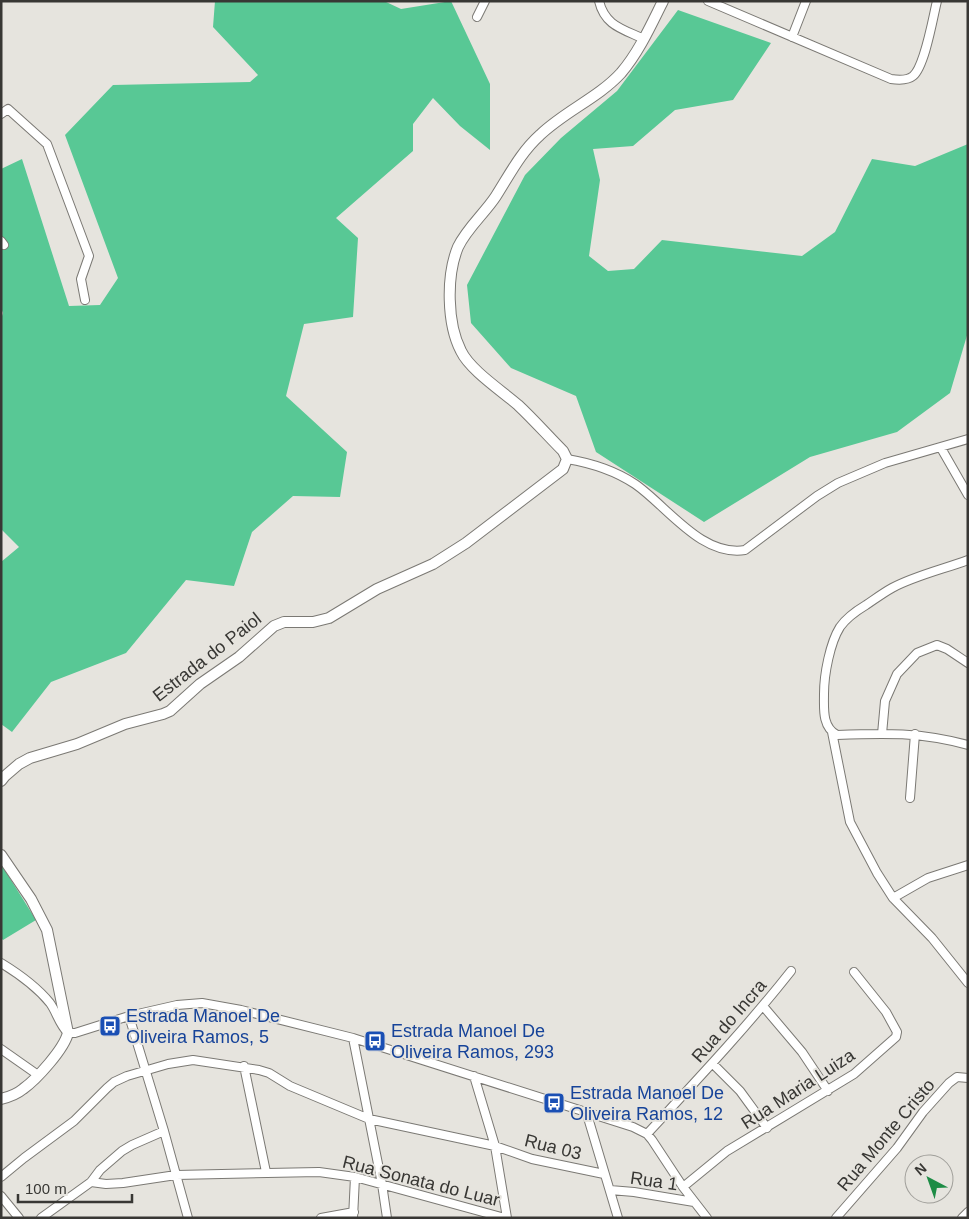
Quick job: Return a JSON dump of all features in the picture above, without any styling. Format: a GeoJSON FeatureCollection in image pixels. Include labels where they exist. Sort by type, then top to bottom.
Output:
{"type":"FeatureCollection","features":[{"type":"Feature","properties":{"kind":"street"},"geometry":{"type":"LineString","coordinates":[[477,17],[485,1]]}},
{"type":"Feature","properties":{"kind":"street"},"geometry":{"type":"LineString","coordinates":[[599,1],[602,12],[609,22],[644,39]]}},
{"type":"Feature","properties":{"kind":"street"},"geometry":{"type":"LineString","coordinates":[[663,1],[633,58],[608,86],[556,120],[526,150],[489,207],[458,247],[452,268],[450,303],[453,324],[461,352],[471,365],[520,407],[565,455],[598,466],[627,479],[646,492],[677,521],[699,537],[714,546],[734,552],[745,550],[817,496],[838,483],[885,463],[968,439]]}},
{"type":"Feature","properties":{"kind":"street"},"geometry":{"type":"LineString","coordinates":[[708,1],[891,79],[913,77],[918,70],[925,53],[937,1]]}},
{"type":"Feature","properties":{"kind":"street"},"geometry":{"type":"LineString","coordinates":[[792,37],[806,1]]}},
{"type":"Feature","properties":{"kind":"street"},"geometry":{"type":"LineString","coordinates":[[1,114],[8,109],[47,144],[89,256],[81,279],[85,300]]}},
{"type":"Feature","properties":{"kind":"street"},"geometry":{"type":"LineString","coordinates":[[941,448],[968,495]]}},
{"type":"Feature","properties":{"kind":"street","name":"Estrada do Paiol"},"geometry":{"type":"LineString","coordinates":[[1,781],[19,764],[30,758],[77,744],[125,724],[170,711],[200,684],[239,658],[274,626],[284,622],[313,622],[329,618],[377,589],[433,564],[466,543],[563,469],[565,455]]}},
{"type":"Feature","properties":{"kind":"street"},"geometry":{"type":"LineString","coordinates":[[968,560],[893,587],[851,614],[835,637],[824,689],[825,720],[832,732],[850,822],[877,873],[893,898],[932,938],[968,983]]}},
{"type":"Feature","properties":{"kind":"street"},"geometry":{"type":"LineString","coordinates":[[882,734],[885,701],[897,674],[917,653],[937,645],[947,649],[968,663]]}},
{"type":"Feature","properties":{"kind":"street"},"geometry":{"type":"LineString","coordinates":[[832,732],[837,735],[915,734],[968,745]]}},
{"type":"Feature","properties":{"kind":"street"},"geometry":{"type":"LineString","coordinates":[[910,798],[915,734]]}},
{"type":"Feature","properties":{"kind":"street"},"geometry":{"type":"LineString","coordinates":[[1,855],[31,899],[47,930],[68,1033],[63,1045],[38,1075],[21,1091],[1,1099]]}},
{"type":"Feature","properties":{"kind":"street"},"geometry":{"type":"LineString","coordinates":[[893,898],[928,878],[968,866]]}},
{"type":"Feature","properties":{"kind":"street"},"geometry":{"type":"LineString","coordinates":[[1,963],[42,994],[68,1033],[75,1033],[129,1016],[177,1005],[202,1004],[278,1018],[353,1038],[633,1127],[647,1134],[683,1187],[707,1218]]}},
{"type":"Feature","properties":{"kind":"street","name":"Rua do Incra"},"geometry":{"type":"LineString","coordinates":[[647,1134],[713,1064],[791,971]]}},
{"type":"Feature","properties":{"kind":"street","name":"Rua Maria Luiza"},"geometry":{"type":"LineString","coordinates":[[683,1187],[727,1151],[828,1091],[862,1068],[896,1037],[896,1029],[886,1012],[854,972]]}},
{"type":"Feature","properties":{"kind":"street"},"geometry":{"type":"LineString","coordinates":[[763,1006],[797,1047],[828,1091]]}},
{"type":"Feature","properties":{"kind":"street"},"geometry":{"type":"LineString","coordinates":[[129,1016],[188,1218]]}},
{"type":"Feature","properties":{"kind":"street"},"geometry":{"type":"LineString","coordinates":[[353,1038],[370,1119],[387,1218]]}},
{"type":"Feature","properties":{"kind":"street"},"geometry":{"type":"LineString","coordinates":[[1,1049],[38,1075]]}},
{"type":"Feature","properties":{"kind":"street","name":"Rua 03"},"geometry":{"type":"LineString","coordinates":[[1,1177],[74,1121],[114,1082],[145,1070],[193,1060],[244,1066],[269,1073],[290,1086],[370,1119],[495,1146],[532,1159],[604,1174]]}},
{"type":"Feature","properties":{"kind":"street"},"geometry":{"type":"LineString","coordinates":[[713,1064],[740,1091],[767,1128]]}},
{"type":"Feature","properties":{"kind":"street"},"geometry":{"type":"LineString","coordinates":[[244,1066],[266,1172]]}},
{"type":"Feature","properties":{"kind":"street"},"geometry":{"type":"LineString","coordinates":[[474,1076],[495,1146],[506,1218]]}},
{"type":"Feature","properties":{"kind":"street","name":"Rua Monte Cristo"},"geometry":{"type":"LineString","coordinates":[[836,1218],[909,1133],[935,1098],[952,1080],[964,1077]]}},
{"type":"Feature","properties":{"kind":"street"},"geometry":{"type":"LineString","coordinates":[[586,1111],[618,1218]]}},
{"type":"Feature","properties":{"kind":"street"},"geometry":{"type":"LineString","coordinates":[[41,1218],[91,1182],[100,1170],[122,1151],[164,1131]]}},
{"type":"Feature","properties":{"kind":"street","name":"Rua Sonata do Luar"},"geometry":{"type":"LineString","coordinates":[[91,1182],[106,1184],[123,1183],[176,1175],[319,1172],[355,1177],[506,1218]]}},
{"type":"Feature","properties":{"kind":"street"},"geometry":{"type":"LineString","coordinates":[[322,1218],[353,1215],[355,1177]]}},
{"type":"Feature","properties":{"kind":"street","name":"Rua 1"},"geometry":{"type":"LineString","coordinates":[[610,1190],[694,1202]]}},
{"type":"Feature","properties":{"kind":"street"},"geometry":{"type":"LineString","coordinates":[[1,1196],[19,1218]]}},
{"type":"Feature","properties":{"kind":"street"},"geometry":{"type":"LineString","coordinates":[[962,1218],[968,1212]]}},
{"type":"Feature","properties":{"kind":"green space"},"geometry":{"type":"Polygon","coordinates":[[[215,1],[384,1],[401,9],[451,1],[490,84],[490,150],[460,126],[433,98],[413,124],[413,151],[336,218],[358,238],[353,317],[304,324],[286,396],[347,452],[340,497],[293,496],[252,532],[234,586],[186,580],[126,653],[51,682],[12,732],[1,724],[1,562],[19,547],[1,529],[1,319],[3,313],[1,308],[1,169],[22,159],[69,306],[100,305],[118,278],[65,135],[113,85],[250,82],[258,75],[213,27],[215,1]]]}},
{"type":"Feature","properties":{"kind":"green space"},"geometry":{"type":"Polygon","coordinates":[[[678,10],[771,43],[733,100],[675,110],[633,146],[593,149],[600,180],[589,256],[608,271],[634,269],[662,240],[802,256],[835,232],[872,159],[915,166],[968,144],[968,332],[950,393],[897,432],[810,457],[704,522],[596,452],[576,396],[511,368],[471,323],[467,285],[525,175],[561,138],[617,91],[678,10]]]}},
{"type":"Feature","properties":{"kind":"green space"},"geometry":{"type":"Polygon","coordinates":[[[1,864],[36,920],[3,940],[1,938],[1,864]]]}},
{"type":"Feature","properties":{"kind":"place","name":"Estrada Manoel De Oliveira Ramos, 5"},"geometry":{"type":"Point","coordinates":[110,1026]}},
{"type":"Feature","properties":{"kind":"place","name":"Estrada Manoel De Oliveira Ramos, 293"},"geometry":{"type":"Point","coordinates":[375,1041]}},
{"type":"Feature","properties":{"kind":"place","name":"Estrada Manoel De Oliveira Ramos, 12"},"geometry":{"type":"Point","coordinates":[554,1103]}}]}
